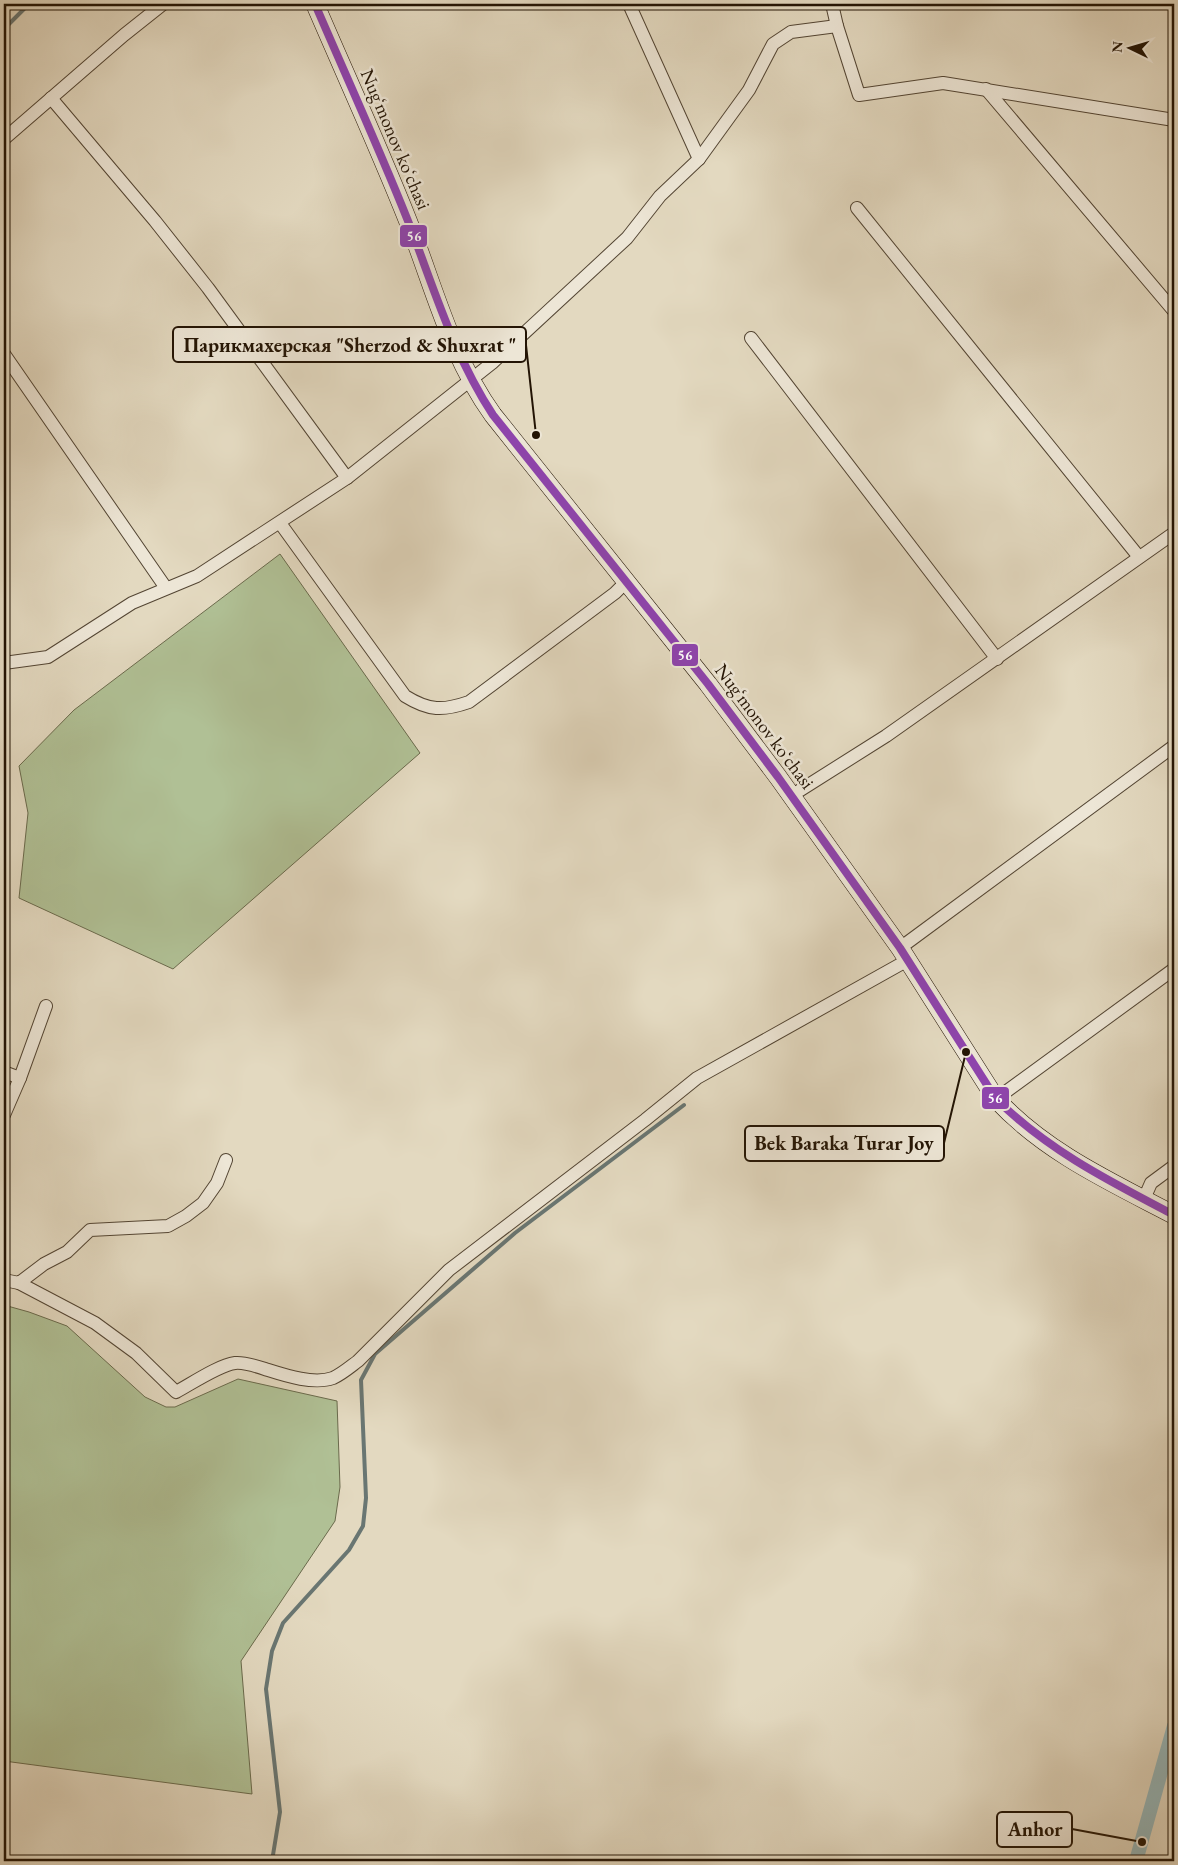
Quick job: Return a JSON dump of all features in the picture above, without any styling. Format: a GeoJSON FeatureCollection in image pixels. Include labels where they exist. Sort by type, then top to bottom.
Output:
{"type":"FeatureCollection","features":[{"type":"Feature","properties":{"kind":"main road","name":"Nugʻmonov koʻchasi"},"geometry":{"type":"LineString","coordinates":[[315,4],[408,220],[454,344],[470,381],[498,423],[708,684],[791,796],[904,954],[996,1099],[1016,1119],[1058,1151],[1108,1181],[1174,1215]]}},
{"type":"Feature","properties":{"kind":"street"},"geometry":{"type":"LineString","coordinates":[[4,139],[124,35],[163,4]]}},
{"type":"Feature","properties":{"kind":"street"},"geometry":{"type":"LineString","coordinates":[[629,4],[699,160]]}},
{"type":"Feature","properties":{"kind":"street"},"geometry":{"type":"LineString","coordinates":[[832,4],[859,95],[943,83],[1174,120]]}},
{"type":"Feature","properties":{"kind":"street"},"geometry":{"type":"LineString","coordinates":[[4,663],[48,657],[132,603],[197,576],[347,478],[470,381],[627,238],[660,196],[699,160],[749,90],[773,44],[791,32],[837,26]]}},
{"type":"Feature","properties":{"kind":"street"},"geometry":{"type":"LineString","coordinates":[[986,89],[1174,311]]}},
{"type":"Feature","properties":{"kind":"street"},"geometry":{"type":"LineString","coordinates":[[51,98],[155,221],[208,288],[347,478]]}},
{"type":"Feature","properties":{"kind":"street"},"geometry":{"type":"LineString","coordinates":[[857,208],[1139,557]]}},
{"type":"Feature","properties":{"kind":"street"},"geometry":{"type":"LineString","coordinates":[[751,338],[997,659]]}},
{"type":"Feature","properties":{"kind":"street"},"geometry":{"type":"LineString","coordinates":[[4,354],[166,588]]}},
{"type":"Feature","properties":{"kind":"street"},"geometry":{"type":"LineString","coordinates":[[280,523],[405,696],[418,705],[433,708],[450,708],[469,702],[615,593],[626,582]]}},
{"type":"Feature","properties":{"kind":"street"},"geometry":{"type":"LineString","coordinates":[[791,796],[886,736],[1174,533]]}},
{"type":"Feature","properties":{"kind":"street"},"geometry":{"type":"LineString","coordinates":[[4,1280],[19,1283],[95,1322],[136,1353],[176,1392],[207,1374],[235,1363],[252,1365],[305,1379],[331,1379],[358,1361],[449,1270],[697,1078],[904,954],[1174,746]]}},
{"type":"Feature","properties":{"kind":"street"},"geometry":{"type":"LineString","coordinates":[[996,1099],[1174,969]]}},
{"type":"Feature","properties":{"kind":"street"},"geometry":{"type":"LineString","coordinates":[[4,1115],[20,1078],[46,1006]]}},
{"type":"Feature","properties":{"kind":"street"},"geometry":{"type":"LineString","coordinates":[[4,1072],[20,1078]]}},
{"type":"Feature","properties":{"kind":"street"},"geometry":{"type":"LineString","coordinates":[[19,1283],[44,1264],[67,1252],[90,1230],[168,1226],[186,1216],[203,1203],[217,1183],[226,1160]]}},
{"type":"Feature","properties":{"kind":"street"},"geometry":{"type":"LineString","coordinates":[[1144,1199],[1151,1183],[1174,1166]]}},
{"type":"Feature","properties":{"kind":"green space"},"geometry":{"type":"Polygon","coordinates":[[[280,554],[420,753],[173,969],[19,898],[28,813],[19,766],[74,710],[280,554]]]}},
{"type":"Feature","properties":{"kind":"green space"},"geometry":{"type":"Polygon","coordinates":[[[4,1305],[67,1326],[145,1397],[166,1407],[175,1407],[238,1379],[337,1401],[340,1487],[335,1521],[241,1661],[252,1794],[4,1761],[4,1305]]]}},
{"type":"Feature","properties":{"kind":"waterway"},"geometry":{"type":"LineString","coordinates":[[4,29],[29,4]]}},
{"type":"Feature","properties":{"kind":"waterway"},"geometry":{"type":"LineString","coordinates":[[272,1861],[280,1812],[266,1689],[272,1651],[283,1623],[349,1550],[363,1526],[366,1498],[361,1380],[375,1354],[515,1233],[684,1105]]}},
{"type":"Feature","properties":{"kind":"waterway"},"geometry":{"type":"LineString","coordinates":[[1136,1861],[1174,1726]]}},
{"type":"Feature","properties":{"kind":"transit line","name":"56"},"geometry":{"type":"LineString","coordinates":[[315,4],[397,194],[455,344],[466,368],[493,415],[708,684],[778,777],[900,948],[996,1099],[1016,1118],[1058,1150],[1103,1177],[1174,1215]]}},
{"type":"Feature","properties":{"kind":"place","name":"Парикмахерская \"Sherzod & Shuxrat \""},"geometry":{"type":"Point","coordinates":[536,435]}},
{"type":"Feature","properties":{"kind":"place","name":"Bek Baraka Turar Joy"},"geometry":{"type":"Point","coordinates":[966,1052]}},
{"type":"Feature","properties":{"kind":"place","name":"Anhor"},"geometry":{"type":"Point","coordinates":[1142,1842]}}]}
